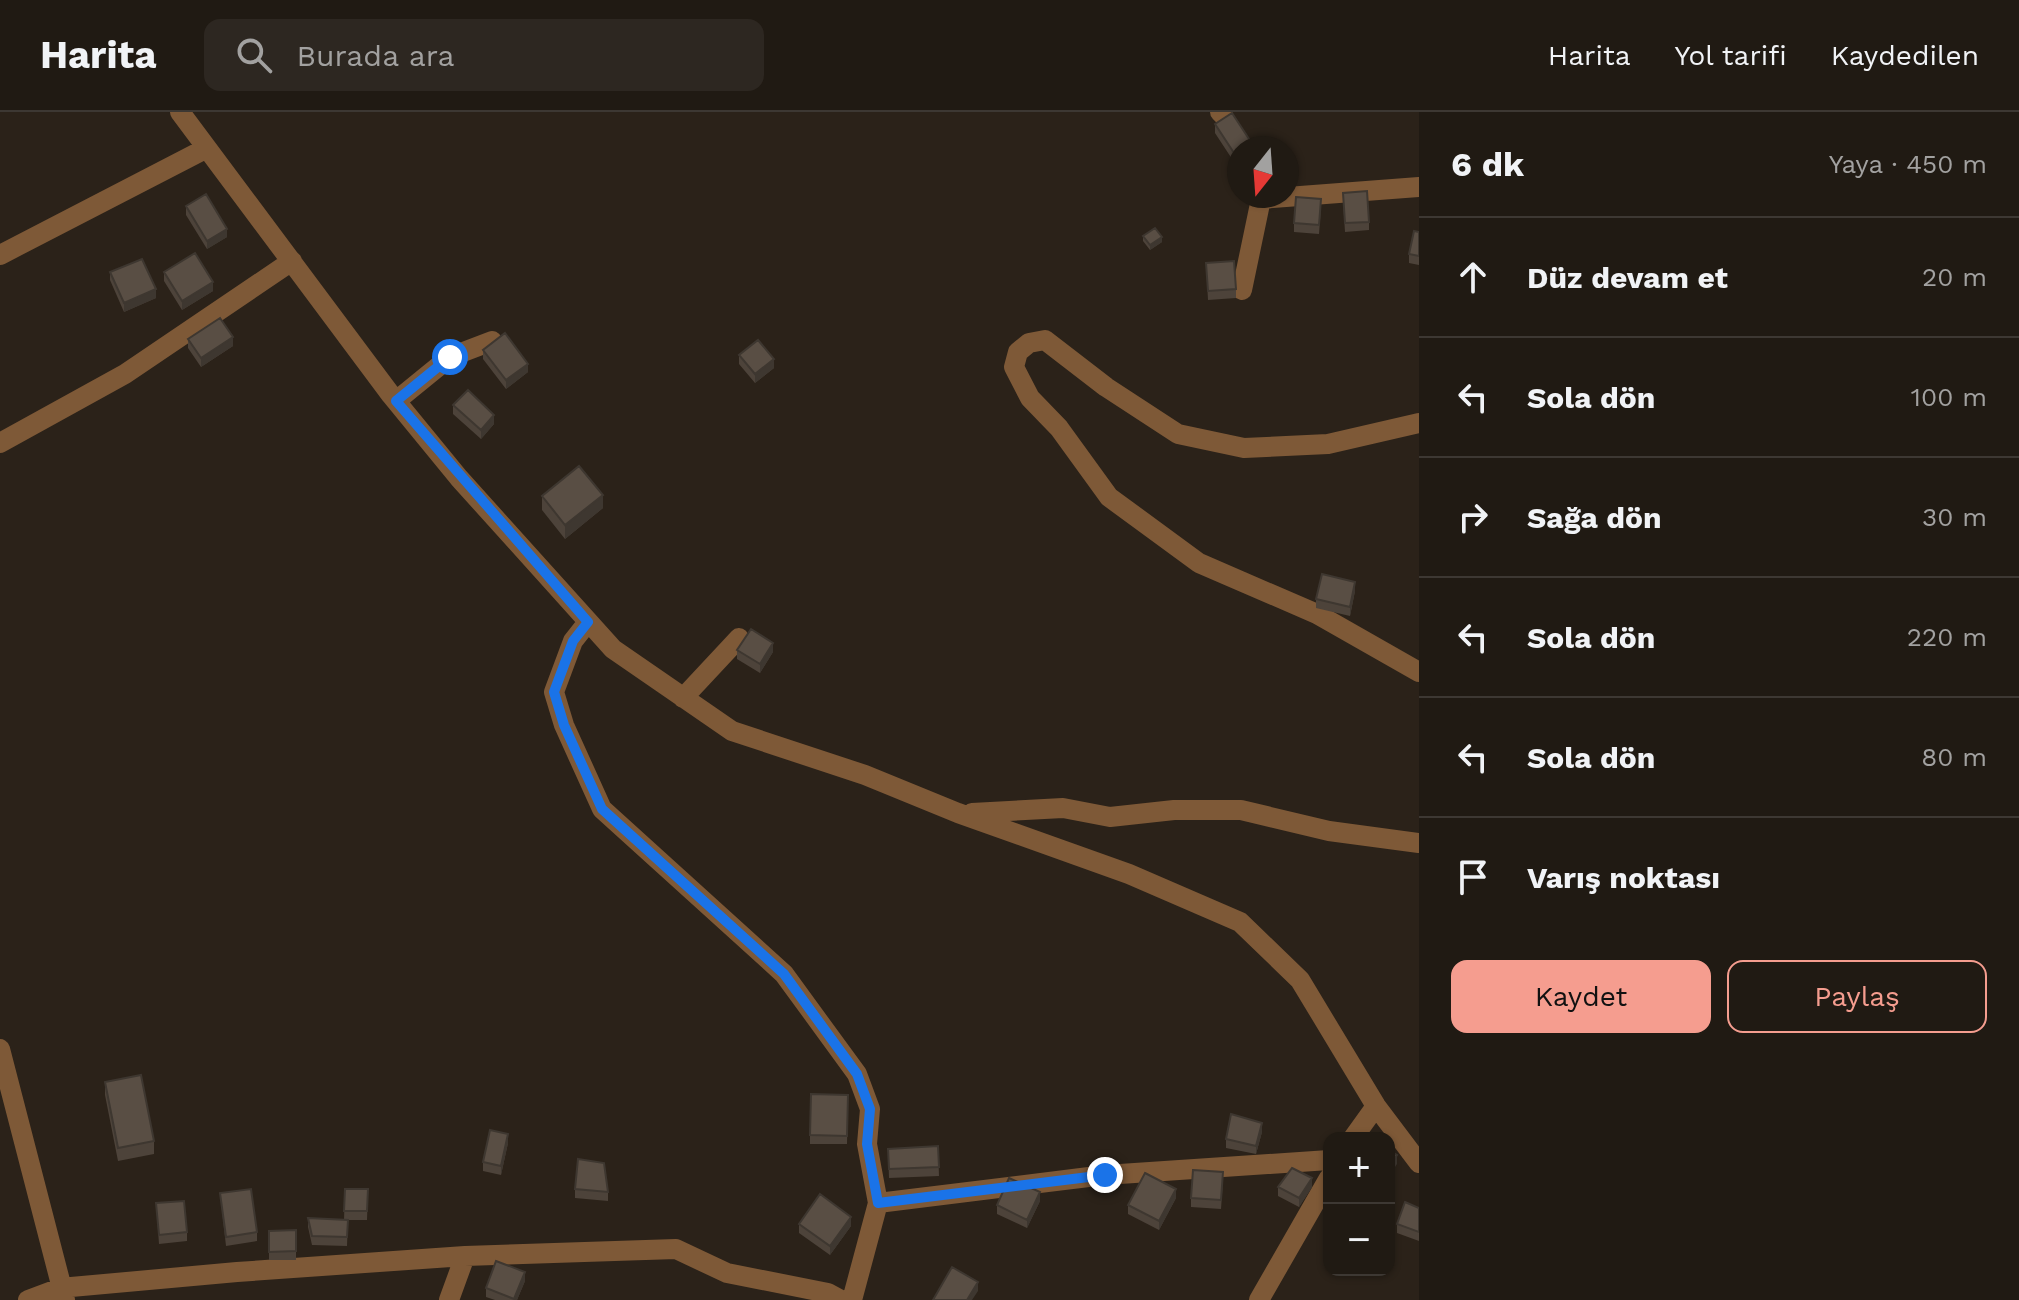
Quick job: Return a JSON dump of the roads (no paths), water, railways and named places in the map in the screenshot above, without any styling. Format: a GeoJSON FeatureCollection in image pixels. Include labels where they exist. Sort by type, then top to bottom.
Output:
{"type":"FeatureCollection","features":[{"type":"Feature","properties":{"kind":"street"},"geometry":{"type":"LineString","coordinates":[[180,112],[396,401],[613,649],[732,731],[865,775],[958,813],[1129,874],[1240,922],[1300,980],[1376,1106],[1419,1163]]}},
{"type":"Feature","properties":{"kind":"street"},"geometry":{"type":"LineString","coordinates":[[0,255],[207,148]]}},
{"type":"Feature","properties":{"kind":"street"},"geometry":{"type":"LineString","coordinates":[[1242,290],[1261,199],[1419,187]]}},
{"type":"Feature","properties":{"kind":"street"},"geometry":{"type":"LineString","coordinates":[[0,443],[125,374],[292,261]]}},
{"type":"Feature","properties":{"kind":"street"},"geometry":{"type":"LineString","coordinates":[[1419,423],[1328,444],[1244,448],[1178,434],[1106,387],[1045,340],[1029,343],[1018,352],[1014,367],[1030,398],[1059,428],[1109,497],[1199,563],[1317,614],[1419,672]]}},
{"type":"Feature","properties":{"kind":"street"},"geometry":{"type":"LineString","coordinates":[[396,401],[450,357],[492,341]]}},
{"type":"Feature","properties":{"kind":"street"},"geometry":{"type":"LineString","coordinates":[[588,622],[573,641],[554,692],[564,725],[602,809],[784,974],[857,1074],[870,1109],[867,1144],[878,1203],[852,1300]]}},
{"type":"Feature","properties":{"kind":"street"},"geometry":{"type":"LineString","coordinates":[[683,698],[739,638]]}},
{"type":"Feature","properties":{"kind":"street"},"geometry":{"type":"LineString","coordinates":[[958,813],[1063,808],[1110,817],[1174,810],[1241,810],[1329,831],[1419,843]]}},
{"type":"Feature","properties":{"kind":"street"},"geometry":{"type":"LineString","coordinates":[[0,1049],[62,1294]]}},
{"type":"Feature","properties":{"kind":"street"},"geometry":{"type":"LineString","coordinates":[[1357,1132],[1376,1106]]}},
{"type":"Feature","properties":{"kind":"street"},"geometry":{"type":"LineString","coordinates":[[878,1203],[1105,1175],[1323,1160]]}},
{"type":"Feature","properties":{"kind":"street"},"geometry":{"type":"LineString","coordinates":[[1259,1300],[1323,1188]]}},
{"type":"Feature","properties":{"kind":"street"},"geometry":{"type":"LineString","coordinates":[[28,1300],[62,1294],[465,1256],[676,1249],[727,1273],[831,1298]]}},
{"type":"Feature","properties":{"kind":"street"},"geometry":{"type":"LineString","coordinates":[[449,1300],[465,1256]]}}]}
